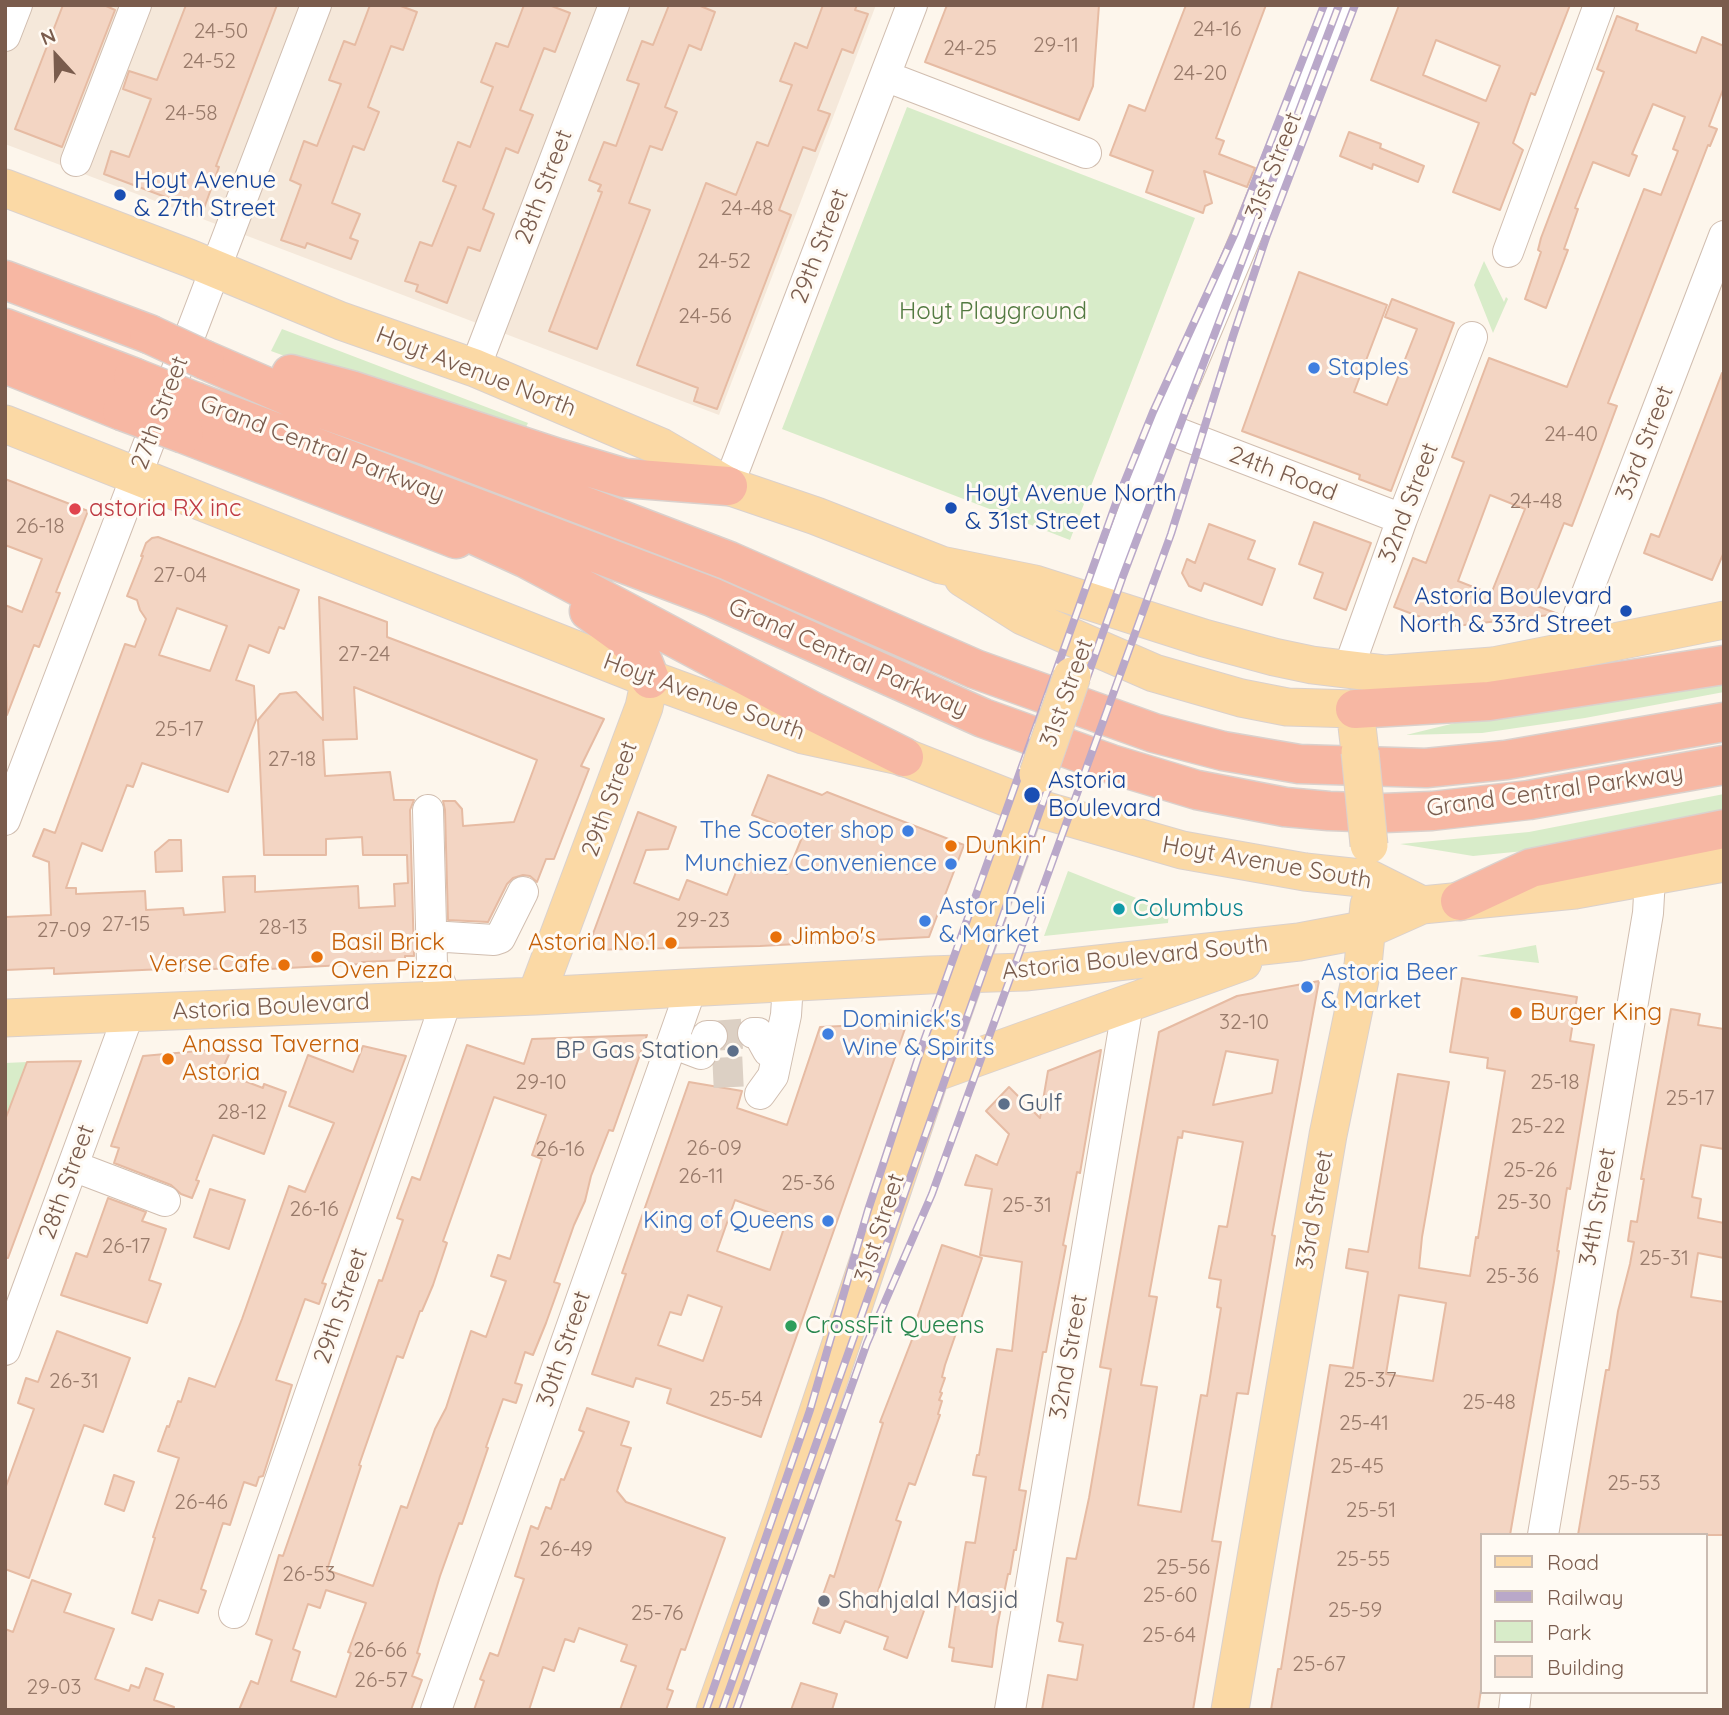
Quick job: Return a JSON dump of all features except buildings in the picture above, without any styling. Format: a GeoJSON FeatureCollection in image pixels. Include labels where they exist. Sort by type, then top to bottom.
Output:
{"type":"FeatureCollection","features":[{"type":"Feature","properties":{"kind":"highway","name":"Grand Central Parkway"},"geometry":{"type":"LineString","coordinates":[[5,280],[206,356],[302,402],[422,444],[729,561],[975,669],[1144,729],[1223,751],[1299,764],[1426,768],[1506,760],[1724,722]]}},
{"type":"Feature","properties":{"kind":"highway","name":"Grand Central Parkway"},"geometry":{"type":"LineString","coordinates":[[5,328],[127,396],[701,592],[983,718],[1111,764],[1197,790],[1285,807],[1329,811],[1432,811],[1529,800],[1724,765]]}},
{"type":"Feature","properties":{"kind":"highway"},"geometry":{"type":"LineString","coordinates":[[5,351],[127,396]]}},
{"type":"Feature","properties":{"kind":"highway"},"geometry":{"type":"LineString","coordinates":[[206,356],[351,390],[625,478],[728,486]]}},
{"type":"Feature","properties":{"kind":"highway"},"geometry":{"type":"LineString","coordinates":[[5,364],[127,396]]}},
{"type":"Feature","properties":{"kind":"highway"},"geometry":{"type":"LineString","coordinates":[[189,419],[449,536],[561,592],[622,635],[642,659],[650,679]]}},
{"type":"Feature","properties":{"kind":"highway"},"geometry":{"type":"LineString","coordinates":[[189,419],[480,537],[566,579],[812,711],[904,757]]}},
{"type":"Feature","properties":{"kind":"highway"},"geometry":{"type":"LineString","coordinates":[[1355,709],[1489,701],[1724,665]]}},
{"type":"Feature","properties":{"kind":"highway"},"geometry":{"type":"LineString","coordinates":[[1460,901],[1531,868],[1724,829]]}},
{"type":"Feature","properties":{"kind":"main road","name":"Hoyt Avenue North"},"geometry":{"type":"LineString","coordinates":[[5,188],[341,321],[475,369],[661,447],[728,486],[816,516],[942,565],[1035,584],[1262,654],[1348,670],[1386,674],[1493,666],[1724,620]]}},
{"type":"Feature","properties":{"kind":"main road","name":"Hoyt Avenue South"},"geometry":{"type":"LineString","coordinates":[[5,424],[650,679],[803,735],[1032,789],[1098,827],[1204,856],[1306,872],[1369,862],[1422,905]]}},
{"type":"Feature","properties":{"kind":"main road","name":"Hoyt Avenue North"},"geometry":{"type":"LineString","coordinates":[[942,565],[1024,616],[1154,673],[1241,698],[1287,707],[1355,709]]}},
{"type":"Feature","properties":{"kind":"main road","name":"31st Street"},"geometry":{"type":"LineString","coordinates":[[715,1710],[784,1514],[931,1074],[1098,605]]}},
{"type":"Feature","properties":{"kind":"main road","name":"29th Street"},"geometry":{"type":"LineString","coordinates":[[536,996],[644,707],[650,679]]}},
{"type":"Feature","properties":{"kind":"main road","name":"33rd Street"},"geometry":{"type":"LineString","coordinates":[[1230,1710],[1328,1135],[1368,929],[1369,862],[1355,709]]}},
{"type":"Feature","properties":{"kind":"main road","name":"Astoria Boulevard South"},"geometry":{"type":"LineString","coordinates":[[536,996],[1025,972],[1299,942],[1368,929],[1422,905],[1575,890],[1724,863]]}},
{"type":"Feature","properties":{"kind":"main road"},"geometry":{"type":"LineString","coordinates":[[931,1074],[1299,942]]}},
{"type":"Feature","properties":{"kind":"main road","name":"Astoria Boulevard"},"geometry":{"type":"LineString","coordinates":[[5,1018],[536,996]]}},
{"type":"Feature","properties":{"kind":"street"},"geometry":{"type":"LineString","coordinates":[[5,36],[17,5]]}},
{"type":"Feature","properties":{"kind":"street"},"geometry":{"type":"LineString","coordinates":[[76,161],[136,5]]}},
{"type":"Feature","properties":{"kind":"street","name":"27th Street"},"geometry":{"type":"LineString","coordinates":[[5,820],[16,757],[136,476],[316,5]]}},
{"type":"Feature","properties":{"kind":"street","name":"28th Street"},"geometry":{"type":"LineString","coordinates":[[475,369],[614,5]]}},
{"type":"Feature","properties":{"kind":"street","name":"29th Street"},"geometry":{"type":"LineString","coordinates":[[728,486],[912,5]]}},
{"type":"Feature","properties":{"kind":"street","name":"31st Street"},"geometry":{"type":"LineString","coordinates":[[1098,605],[1165,428],[1339,5]]}},
{"type":"Feature","properties":{"kind":"street"},"geometry":{"type":"LineString","coordinates":[[1508,252],[1599,5]]}},
{"type":"Feature","properties":{"kind":"street"},"geometry":{"type":"LineString","coordinates":[[885,76],[1086,153]]}},
{"type":"Feature","properties":{"kind":"street","name":"33rd Street"},"geometry":{"type":"LineString","coordinates":[[1568,652],[1579,614],[1724,236]]}},
{"type":"Feature","properties":{"kind":"street","name":"32nd Street"},"geometry":{"type":"LineString","coordinates":[[1348,670],[1472,337]]}},
{"type":"Feature","properties":{"kind":"street","name":"24th Road"},"geometry":{"type":"LineString","coordinates":[[1165,428],[1402,519]]}},
{"type":"Feature","properties":{"kind":"street"},"geometry":{"type":"LineString","coordinates":[[428,810],[432,964],[447,999]]}},
{"type":"Feature","properties":{"kind":"street","name":"34th Street"},"geometry":{"type":"LineString","coordinates":[[1543,1533],[1648,913],[1650,878]]}},
{"type":"Feature","properties":{"kind":"street"},"geometry":{"type":"LineString","coordinates":[[431,936],[494,940],[500,938],[523,892]]}},
{"type":"Feature","properties":{"kind":"street"},"geometry":{"type":"LineString","coordinates":[[762,1058],[786,1015],[788,983]]}},
{"type":"Feature","properties":{"kind":"street","name":"30th Street"},"geometry":{"type":"LineString","coordinates":[[436,1710],[691,989]]}},
{"type":"Feature","properties":{"kind":"street","name":"29th Street"},"geometry":{"type":"LineString","coordinates":[[234,1613],[447,999]]}},
{"type":"Feature","properties":{"kind":"street","name":"32nd Street"},"geometry":{"type":"LineString","coordinates":[[1010,1710],[1128,1004]]}},
{"type":"Feature","properties":{"kind":"street","name":"28th Street"},"geometry":{"type":"LineString","coordinates":[[5,1350],[129,1013]]}},
{"type":"Feature","properties":{"kind":"street"},"geometry":{"type":"LineString","coordinates":[[672,1043],[710,1054]]}},
{"type":"Feature","properties":{"kind":"street"},"geometry":{"type":"LineString","coordinates":[[73,1166],[165,1201]]}},
{"type":"Feature","properties":{"kind":"shaded area"},"geometry":{"type":"Polygon","coordinates":[[[5,5],[876,5],[719,415],[5,144],[5,5]]]}},
{"type":"Feature","properties":{"kind":"green space","name":"Hoyt Playground"},"geometry":{"type":"Polygon","coordinates":[[[907,107],[1195,218],[1070,540],[782,429],[907,107]]]}},
{"type":"Feature","properties":{"kind":"green space"},"geometry":{"type":"Polygon","coordinates":[[[1484,261],[1504,302],[1506,297],[1508,299],[1493,333],[1474,285],[1484,261]]]}},
{"type":"Feature","properties":{"kind":"green space"},"geometry":{"type":"Polygon","coordinates":[[[282,329],[528,423],[524,431],[347,379],[271,351],[282,329]]]}},
{"type":"Feature","properties":{"kind":"green space"},"geometry":{"type":"Polygon","coordinates":[[[1724,678],[1724,692],[1585,718],[1482,733],[1406,735],[1504,711],[1724,678]]]}},
{"type":"Feature","properties":{"kind":"green space"},"geometry":{"type":"Polygon","coordinates":[[[1724,794],[1724,810],[1545,849],[1473,856],[1400,844],[1529,832],[1724,794]]]}},
{"type":"Feature","properties":{"kind":"green space"},"geometry":{"type":"Polygon","coordinates":[[[1068,871],[1169,911],[1168,923],[1044,936],[1068,871]]]}},
{"type":"Feature","properties":{"kind":"green space"},"geometry":{"type":"Polygon","coordinates":[[[1536,945],[1539,963],[1477,956],[1536,945]]]}},
{"type":"Feature","properties":{"kind":"green space"},"geometry":{"type":"Polygon","coordinates":[[[27,1062],[16,1092],[5,1120],[5,1063],[27,1062]]]}},
{"type":"Feature","properties":{"kind":"tunnel"},"geometry":{"type":"LineString","coordinates":[[712,1036],[753,1033]]}},
{"type":"Feature","properties":{"kind":"tunnel"},"geometry":{"type":"LineString","coordinates":[[713,1073],[755,1071]]}},
{"type":"Feature","properties":{"kind":"railway"},"geometry":{"type":"LineString","coordinates":[[706,1710],[810,1410],[868,1210],[921,1049],[1116,503],[1153,412],[1235,233],[1324,5]]}},
{"type":"Feature","properties":{"kind":"railway"},"geometry":{"type":"LineString","coordinates":[[722,1710],[1123,576],[1339,5]]}},
{"type":"Feature","properties":{"kind":"railway"},"geometry":{"type":"LineString","coordinates":[[736,1710],[867,1343],[932,1194],[1171,534],[1267,235],[1355,5]]}},
{"type":"Feature","properties":{"kind":"place","name":"Hoyt Avenue & 27th Street"},"geometry":{"type":"Point","coordinates":[120,195]}},
{"type":"Feature","properties":{"kind":"place","name":"Staples"},"geometry":{"type":"Point","coordinates":[1314,368]}},
{"type":"Feature","properties":{"kind":"place","name":"Hoyt Avenue North & 31st Street"},"geometry":{"type":"Point","coordinates":[951,508]}},
{"type":"Feature","properties":{"kind":"place","name":"astoria RX inc"},"geometry":{"type":"Point","coordinates":[75,509]}},
{"type":"Feature","properties":{"kind":"place","name":"Astoria Boulevard North & 33rd Street"},"geometry":{"type":"Point","coordinates":[1626,611]}},
{"type":"Feature","properties":{"kind":"place","name":"Astoria Boulevard"},"geometry":{"type":"Point","coordinates":[1032,795]}},
{"type":"Feature","properties":{"kind":"place","name":"The Scooter shop"},"geometry":{"type":"Point","coordinates":[908,831]}},
{"type":"Feature","properties":{"kind":"place","name":"Dunkin'"},"geometry":{"type":"Point","coordinates":[951,846]}},
{"type":"Feature","properties":{"kind":"place","name":"Munchiez Convenience"},"geometry":{"type":"Point","coordinates":[951,864]}},
{"type":"Feature","properties":{"kind":"place","name":"Columbus"},"geometry":{"type":"Point","coordinates":[1119,909]}},
{"type":"Feature","properties":{"kind":"place","name":"Astor Deli & Market"},"geometry":{"type":"Point","coordinates":[925,921]}},
{"type":"Feature","properties":{"kind":"place","name":"Jimbo's"},"geometry":{"type":"Point","coordinates":[776,937]}},
{"type":"Feature","properties":{"kind":"place","name":"Astoria No.1"},"geometry":{"type":"Point","coordinates":[671,943]}},
{"type":"Feature","properties":{"kind":"place","name":"Basil Brick Oven Pizza"},"geometry":{"type":"Point","coordinates":[317,957]}},
{"type":"Feature","properties":{"kind":"place","name":"Verse Cafe"},"geometry":{"type":"Point","coordinates":[284,965]}},
{"type":"Feature","properties":{"kind":"place","name":"Astoria Beer & Market"},"geometry":{"type":"Point","coordinates":[1307,987]}},
{"type":"Feature","properties":{"kind":"place","name":"Burger King"},"geometry":{"type":"Point","coordinates":[1516,1013]}},
{"type":"Feature","properties":{"kind":"place","name":"Dominick's Wine & Spirits"},"geometry":{"type":"Point","coordinates":[828,1034]}},
{"type":"Feature","properties":{"kind":"place","name":"BP Gas Station"},"geometry":{"type":"Point","coordinates":[733,1051]}},
{"type":"Feature","properties":{"kind":"place","name":"Anassa Taverna Astoria"},"geometry":{"type":"Point","coordinates":[168,1059]}},
{"type":"Feature","properties":{"kind":"place","name":"Gulf"},"geometry":{"type":"Point","coordinates":[1004,1104]}},
{"type":"Feature","properties":{"kind":"place","name":"King of Queens"},"geometry":{"type":"Point","coordinates":[828,1221]}},
{"type":"Feature","properties":{"kind":"place","name":"CrossFit Queens"},"geometry":{"type":"Point","coordinates":[791,1326]}},
{"type":"Feature","properties":{"kind":"place","name":"Shahjalal Masjid"},"geometry":{"type":"Point","coordinates":[824,1601]}}]}
